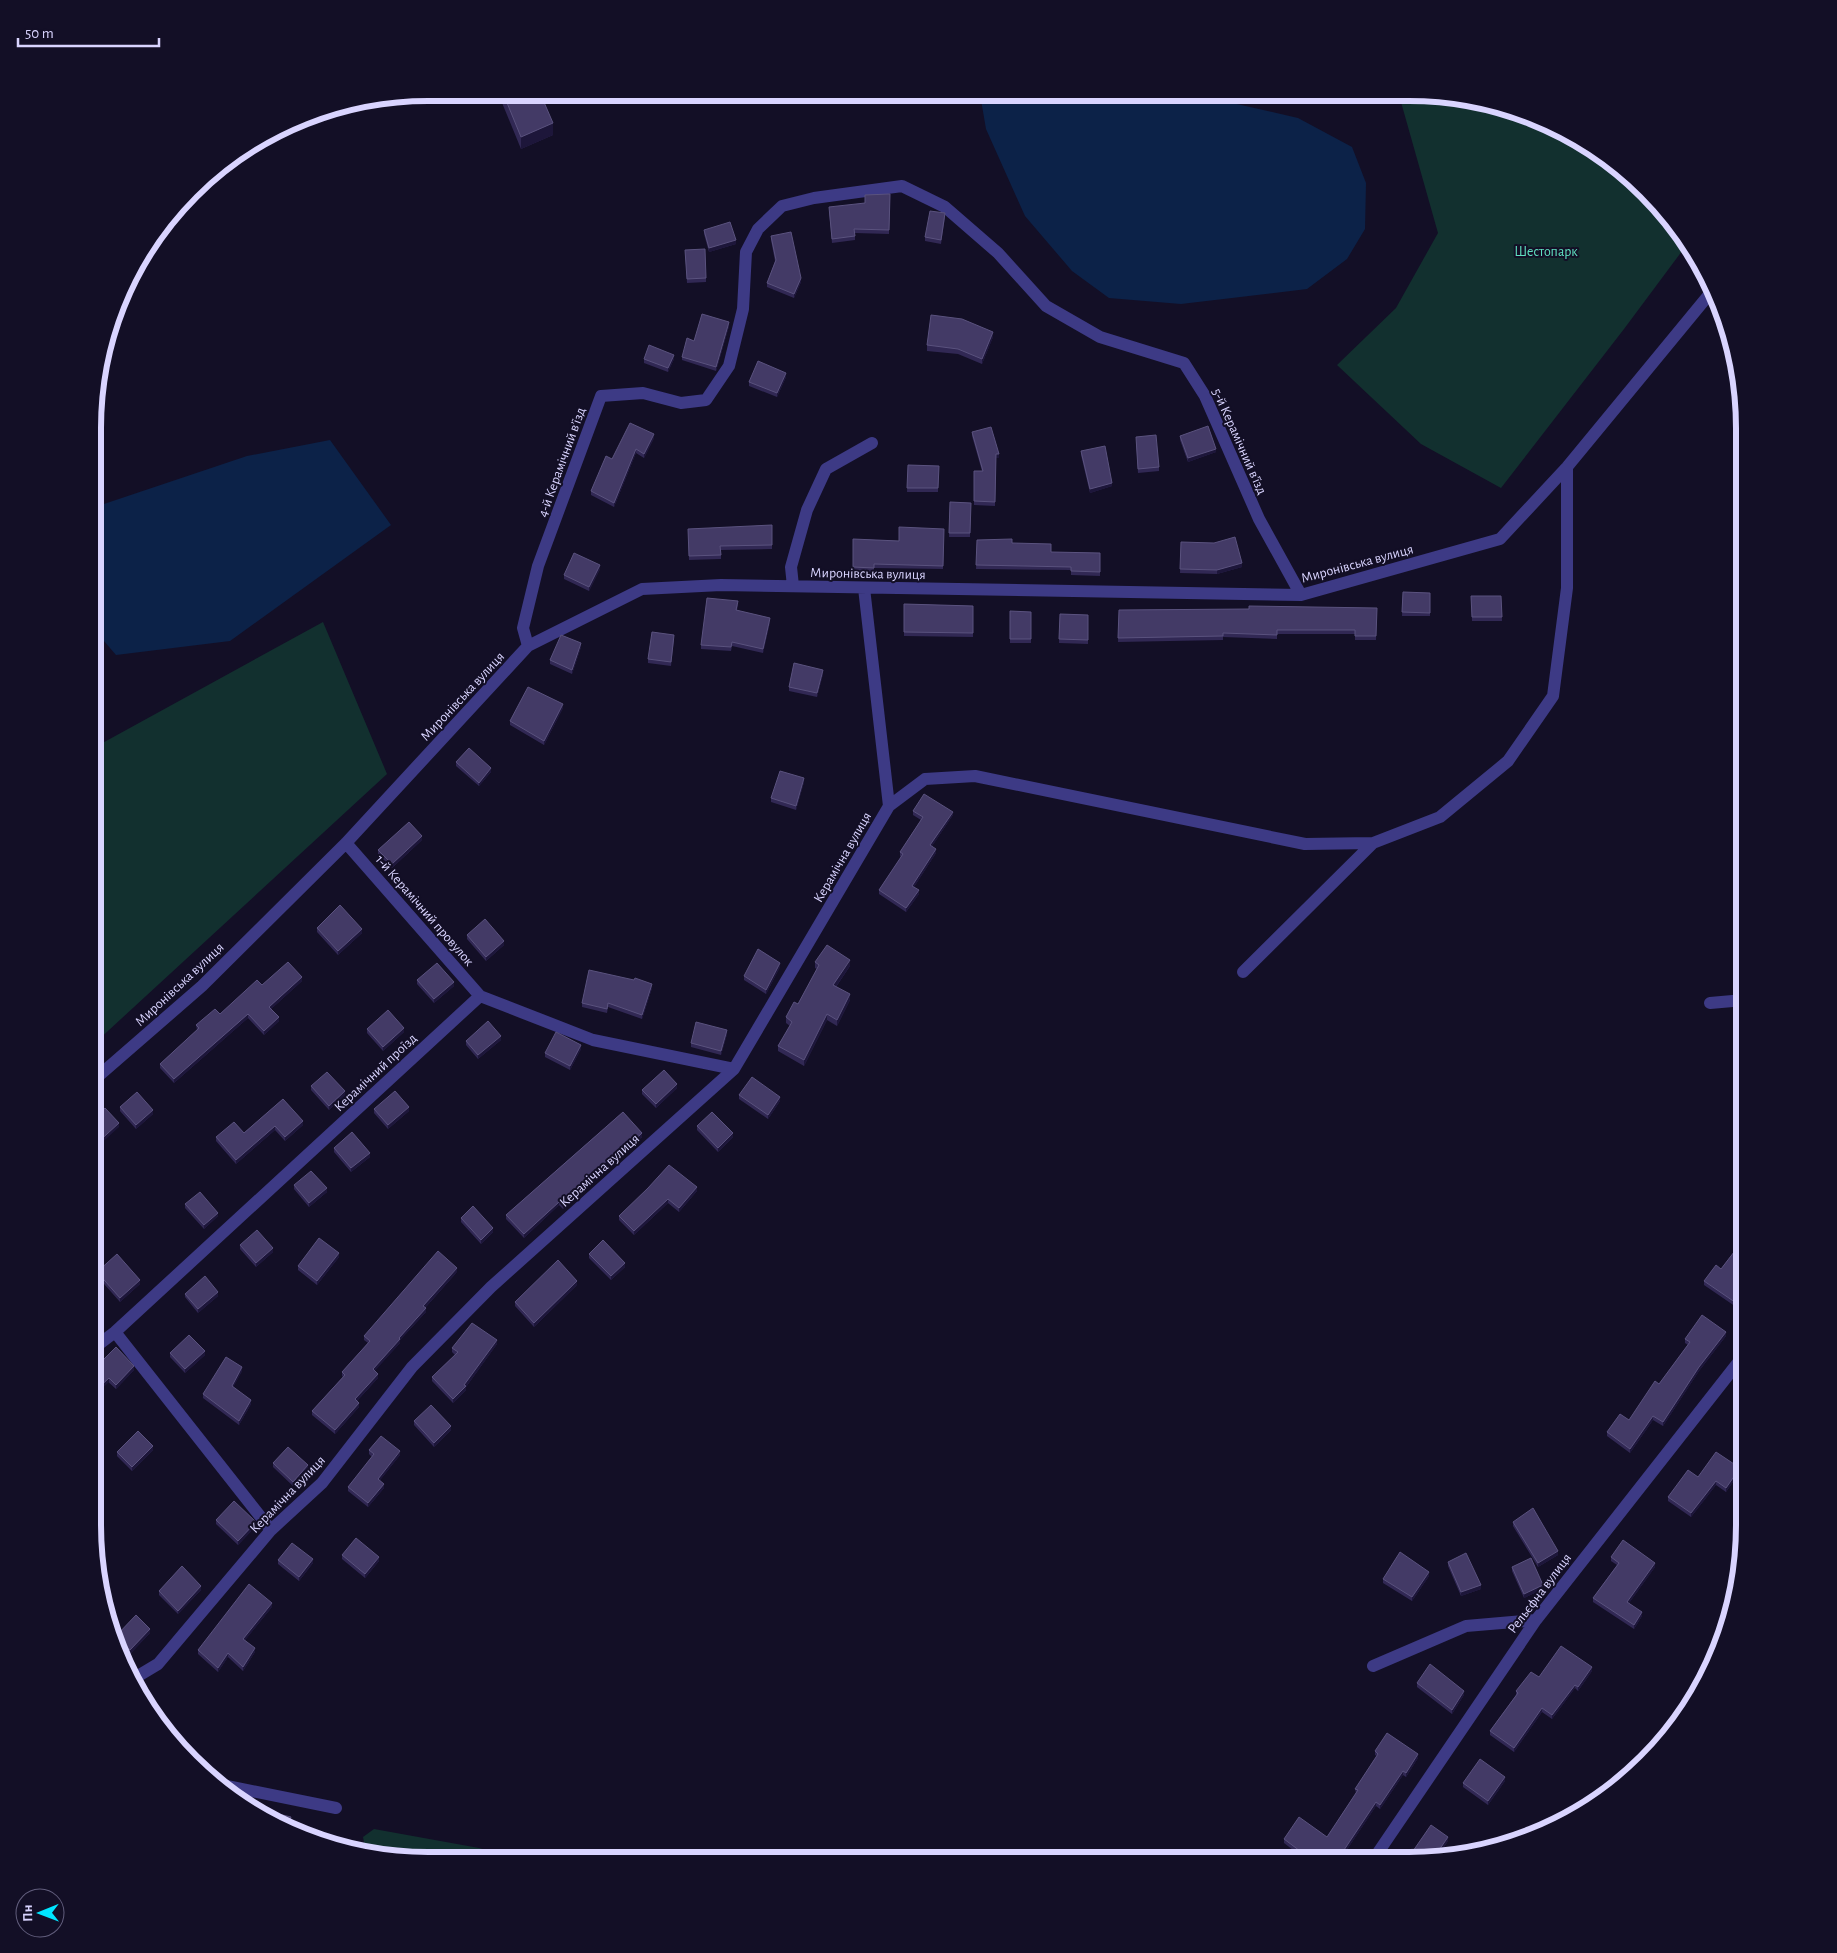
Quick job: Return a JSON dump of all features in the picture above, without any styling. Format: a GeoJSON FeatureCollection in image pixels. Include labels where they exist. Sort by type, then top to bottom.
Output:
{"type":"FeatureCollection","features":[{"type":"Feature","properties":{"kind":"street","name":"4-й Керамічний в’їзд"},"geometry":{"type":"LineString","coordinates":[[528,646],[523,628],[538,566],[601,396],[643,393],[681,403],[706,400],[729,366],[743,309],[746,252],[758,229],[782,206],[814,198],[902,186],[945,207],[998,253]]}},
{"type":"Feature","properties":{"kind":"street","name":"5-й Керамічний в’їзд"},"geometry":{"type":"LineString","coordinates":[[998,253],[1046,306],[1100,337],[1184,363],[1205,396],[1259,519],[1301,595]]}},
{"type":"Feature","properties":{"kind":"street","name":"Миронівська вулиця"},"geometry":{"type":"LineString","coordinates":[[101,1075],[202,986],[346,844],[528,646],[642,589],[721,585],[1301,595],[1500,539],[1567,467],[1708,296]]}},
{"type":"Feature","properties":{"kind":"street"},"geometry":{"type":"LineString","coordinates":[[793,586],[791,567],[807,510],[826,469],[872,443]]}},
{"type":"Feature","properties":{"kind":"street"},"geometry":{"type":"LineString","coordinates":[[888,806],[926,779],[975,776],[1304,844],[1373,843],[1440,817],[1508,761],[1554,696],[1567,588],[1567,467]]}},
{"type":"Feature","properties":{"kind":"street","name":"Керамічна вулиця"},"geometry":{"type":"LineString","coordinates":[[138,1675],[158,1664],[271,1530],[322,1483],[412,1368],[491,1287],[734,1069],[888,806],[864,588]]}},
{"type":"Feature","properties":{"kind":"street"},"geometry":{"type":"LineString","coordinates":[[1243,972],[1373,843]]}},
{"type":"Feature","properties":{"kind":"street","name":"1-й Керамічний провулок"},"geometry":{"type":"LineString","coordinates":[[346,844],[480,996]]}},
{"type":"Feature","properties":{"kind":"street"},"geometry":{"type":"LineString","coordinates":[[480,996],[593,1040],[734,1069]]}},
{"type":"Feature","properties":{"kind":"street","name":"Керамічний проїзд"},"geometry":{"type":"LineString","coordinates":[[101,1343],[116,1332],[480,996]]}},
{"type":"Feature","properties":{"kind":"street"},"geometry":{"type":"LineString","coordinates":[[1710,1003],[1736,1001]]}},
{"type":"Feature","properties":{"kind":"street"},"geometry":{"type":"LineString","coordinates":[[116,1332],[271,1530]]}},
{"type":"Feature","properties":{"kind":"street","name":"Рельєфна вулиця"},"geometry":{"type":"LineString","coordinates":[[1378,1852],[1536,1620],[1736,1365]]}},
{"type":"Feature","properties":{"kind":"street"},"geometry":{"type":"LineString","coordinates":[[1373,1666],[1466,1626],[1536,1620]]}},
{"type":"Feature","properties":{"kind":"street"},"geometry":{"type":"LineString","coordinates":[[234,1788],[336,1808]]}},
{"type":"Feature","properties":{"kind":"green space","name":"Шестопарк"},"geometry":{"type":"Polygon","coordinates":[[[1401,101],[1452,104],[1493,112],[1534,126],[1572,145],[1608,169],[1640,197],[1668,229],[1683,250],[1501,488],[1421,444],[1337,365],[1396,308],[1438,233],[1401,101]]]}},
{"type":"Feature","properties":{"kind":"green space"},"geometry":{"type":"Polygon","coordinates":[[[323,622],[387,774],[101,1037],[101,744],[323,622]]]}},
{"type":"Feature","properties":{"kind":"green space"},"geometry":{"type":"Polygon","coordinates":[[[374,1829],[493,1852],[428,1852],[385,1849],[365,1845],[363,1837],[374,1829]]]}},
{"type":"Feature","properties":{"kind":"water"},"geometry":{"type":"Polygon","coordinates":[[[981,101],[1223,101],[1298,118],[1352,147],[1366,183],[1365,229],[1347,259],[1307,289],[1181,304],[1109,298],[1072,271],[1025,216],[986,129],[981,101]]]}},
{"type":"Feature","properties":{"kind":"water"},"geometry":{"type":"Polygon","coordinates":[[[330,440],[391,525],[230,641],[116,655],[101,638],[101,505],[247,456],[330,440]]]}},
{"type":"Feature","properties":{"kind":"building"},"geometry":{"type":"Polygon","coordinates":[[[506,101],[543,101],[553,123],[521,137],[506,101]]]}},
{"type":"Feature","properties":{"kind":"building"},"geometry":{"type":"Polygon","coordinates":[[[890,194],[889,230],[854,229],[855,236],[832,239],[829,207],[865,203],[865,195],[890,194]]]}},
{"type":"Feature","properties":{"kind":"building"},"geometry":{"type":"Polygon","coordinates":[[[930,211],[945,213],[941,240],[925,237],[930,211]]]}},
{"type":"Feature","properties":{"kind":"building"},"geometry":{"type":"Polygon","coordinates":[[[730,222],[736,240],[709,248],[704,230],[730,222]]]}},
{"type":"Feature","properties":{"kind":"building"},"geometry":{"type":"Polygon","coordinates":[[[791,232],[801,278],[794,294],[767,283],[776,260],[771,236],[791,232]]]}},
{"type":"Feature","properties":{"kind":"building"},"geometry":{"type":"Polygon","coordinates":[[[705,249],[706,278],[687,279],[685,250],[705,249]]]}},
{"type":"Feature","properties":{"kind":"building"},"geometry":{"type":"Polygon","coordinates":[[[702,314],[729,322],[716,367],[682,357],[687,338],[694,341],[702,314]]]}},
{"type":"Feature","properties":{"kind":"building"},"geometry":{"type":"Polygon","coordinates":[[[931,315],[962,319],[993,332],[982,359],[958,349],[927,345],[931,315]]]}},
{"type":"Feature","properties":{"kind":"building"},"geometry":{"type":"Polygon","coordinates":[[[649,345],[674,355],[668,368],[644,359],[649,345]]]}},
{"type":"Feature","properties":{"kind":"building"},"geometry":{"type":"Polygon","coordinates":[[[758,361],[786,373],[777,393],[749,382],[758,361]]]}},
{"type":"Feature","properties":{"kind":"building"},"geometry":{"type":"Polygon","coordinates":[[[630,423],[654,434],[644,454],[636,449],[614,503],[591,491],[606,456],[612,459],[630,423]]]}},
{"type":"Feature","properties":{"kind":"building"},"geometry":{"type":"Polygon","coordinates":[[[1208,426],[1216,449],[1188,458],[1180,436],[1208,426]]]}},
{"type":"Feature","properties":{"kind":"building"},"geometry":{"type":"Polygon","coordinates":[[[991,427],[999,454],[996,454],[995,502],[974,501],[974,471],[983,471],[972,432],[991,427]]]}},
{"type":"Feature","properties":{"kind":"building"},"geometry":{"type":"Polygon","coordinates":[[[1156,435],[1159,467],[1138,469],[1136,437],[1156,435]]]}},
{"type":"Feature","properties":{"kind":"building"},"geometry":{"type":"Polygon","coordinates":[[[1105,446],[1112,483],[1090,489],[1081,451],[1105,446]]]}},
{"type":"Feature","properties":{"kind":"building"},"geometry":{"type":"Polygon","coordinates":[[[908,465],[939,466],[938,488],[907,488],[908,465]]]}},
{"type":"Feature","properties":{"kind":"building"},"geometry":{"type":"Polygon","coordinates":[[[950,502],[971,503],[970,533],[949,533],[950,502]]]}},
{"type":"Feature","properties":{"kind":"building"},"geometry":{"type":"Polygon","coordinates":[[[772,525],[772,545],[720,546],[721,555],[689,556],[688,529],[772,525]]]}},
{"type":"Feature","properties":{"kind":"building"},"geometry":{"type":"Polygon","coordinates":[[[899,527],[944,529],[943,566],[874,564],[874,568],[853,567],[853,539],[899,541],[899,527]]]}},
{"type":"Feature","properties":{"kind":"building"},"geometry":{"type":"Polygon","coordinates":[[[1235,537],[1242,563],[1217,570],[1180,569],[1181,542],[1214,543],[1235,537]]]}},
{"type":"Feature","properties":{"kind":"building"},"geometry":{"type":"Polygon","coordinates":[[[1012,539],[1012,543],[1051,544],[1051,552],[1100,553],[1100,572],[1071,571],[1071,567],[976,565],[977,540],[1012,539]]]}},
{"type":"Feature","properties":{"kind":"building"},"geometry":{"type":"Polygon","coordinates":[[[574,553],[600,565],[589,587],[564,575],[574,553]]]}},
{"type":"Feature","properties":{"kind":"building"},"geometry":{"type":"Polygon","coordinates":[[[1403,592],[1430,593],[1430,613],[1402,612],[1403,592]]]}},
{"type":"Feature","properties":{"kind":"building"},"geometry":{"type":"Polygon","coordinates":[[[1471,596],[1501,596],[1502,617],[1472,617],[1471,596]]]}},
{"type":"Feature","properties":{"kind":"building"},"geometry":{"type":"Polygon","coordinates":[[[707,598],[738,601],[736,610],[770,618],[763,649],[732,642],[731,647],[701,645],[707,598]]]}},
{"type":"Feature","properties":{"kind":"building"},"geometry":{"type":"Polygon","coordinates":[[[904,604],[973,606],[973,633],[904,632],[904,604]]]}},
{"type":"Feature","properties":{"kind":"building"},"geometry":{"type":"Polygon","coordinates":[[[1249,606],[1377,608],[1376,636],[1355,636],[1355,630],[1277,630],[1277,635],[1223,633],[1223,636],[1118,638],[1119,610],[1249,609],[1249,606]]]}},
{"type":"Feature","properties":{"kind":"building"},"geometry":{"type":"Polygon","coordinates":[[[1010,611],[1031,612],[1031,639],[1010,639],[1010,611]]]}},
{"type":"Feature","properties":{"kind":"building"},"geometry":{"type":"Polygon","coordinates":[[[1060,614],[1088,615],[1088,640],[1059,639],[1060,614]]]}},
{"type":"Feature","properties":{"kind":"building"},"geometry":{"type":"Polygon","coordinates":[[[652,632],[674,635],[671,662],[648,659],[652,632]]]}},
{"type":"Feature","properties":{"kind":"building"},"geometry":{"type":"Polygon","coordinates":[[[561,635],[581,643],[572,670],[550,660],[561,635]]]}},
{"type":"Feature","properties":{"kind":"building"},"geometry":{"type":"Polygon","coordinates":[[[794,663],[823,670],[817,693],[789,687],[794,663]]]}},
{"type":"Feature","properties":{"kind":"building"},"geometry":{"type":"Polygon","coordinates":[[[528,687],[563,704],[544,741],[510,721],[528,687]]]}},
{"type":"Feature","properties":{"kind":"building"},"geometry":{"type":"Polygon","coordinates":[[[469,748],[491,768],[479,783],[456,762],[469,748]]]}},
{"type":"Feature","properties":{"kind":"building"},"geometry":{"type":"Polygon","coordinates":[[[780,771],[804,778],[796,806],[771,798],[780,771]]]}},
{"type":"Feature","properties":{"kind":"building"},"geometry":{"type":"Polygon","coordinates":[[[924,794],[953,812],[930,845],[936,849],[912,886],[919,890],[906,908],[879,890],[903,854],[900,852],[923,817],[913,811],[924,794]]]}},
{"type":"Feature","properties":{"kind":"building"},"geometry":{"type":"Polygon","coordinates":[[[409,822],[422,836],[392,864],[378,850],[409,822]]]}},
{"type":"Feature","properties":{"kind":"building"},"geometry":{"type":"Polygon","coordinates":[[[340,905],[362,929],[338,951],[317,928],[340,905]]]}},
{"type":"Feature","properties":{"kind":"building"},"geometry":{"type":"Polygon","coordinates":[[[485,919],[504,941],[486,957],[467,935],[485,919]]]}},
{"type":"Feature","properties":{"kind":"building"},"geometry":{"type":"Polygon","coordinates":[[[827,945],[850,960],[833,985],[850,994],[837,1020],[827,1014],[804,1060],[778,1046],[792,1022],[786,1017],[794,1002],[798,1004],[819,965],[815,962],[827,945]]]}},
{"type":"Feature","properties":{"kind":"building"},"geometry":{"type":"Polygon","coordinates":[[[758,949],[780,963],[766,990],[744,976],[758,949]]]}},
{"type":"Feature","properties":{"kind":"building"},"geometry":{"type":"Polygon","coordinates":[[[288,962],[302,977],[269,1007],[279,1017],[264,1031],[248,1014],[174,1079],[160,1064],[199,1028],[196,1025],[215,1009],[220,1014],[257,980],[262,985],[288,962]]]}},
{"type":"Feature","properties":{"kind":"building"},"geometry":{"type":"Polygon","coordinates":[[[437,963],[454,982],[434,999],[417,980],[437,963]]]}},
{"type":"Feature","properties":{"kind":"building"},"geometry":{"type":"Polygon","coordinates":[[[589,970],[634,980],[635,978],[652,984],[642,1015],[608,1003],[607,1009],[582,1003],[589,970]]]}},
{"type":"Feature","properties":{"kind":"building"},"geometry":{"type":"Polygon","coordinates":[[[388,1010],[404,1028],[383,1047],[367,1029],[388,1010]]]}},
{"type":"Feature","properties":{"kind":"building"},"geometry":{"type":"Polygon","coordinates":[[[488,1021],[501,1036],[478,1055],[466,1041],[488,1021]]]}},
{"type":"Feature","properties":{"kind":"building"},"geometry":{"type":"Polygon","coordinates":[[[696,1022],[727,1030],[721,1051],[691,1043],[696,1022]]]}},
{"type":"Feature","properties":{"kind":"building"},"geometry":{"type":"Polygon","coordinates":[[[556,1032],[581,1045],[570,1066],[545,1053],[556,1032]]]}},
{"type":"Feature","properties":{"kind":"building"},"geometry":{"type":"Polygon","coordinates":[[[664,1070],[677,1084],[656,1104],[642,1090],[664,1070]]]}},
{"type":"Feature","properties":{"kind":"building"},"geometry":{"type":"Polygon","coordinates":[[[327,1072],[345,1091],[329,1106],[311,1086],[327,1072]]]}},
{"type":"Feature","properties":{"kind":"building"},"geometry":{"type":"Polygon","coordinates":[[[752,1077],[780,1097],[768,1115],[739,1095],[752,1077]]]}},
{"type":"Feature","properties":{"kind":"building"},"geometry":{"type":"Polygon","coordinates":[[[395,1091],[409,1107],[388,1125],[374,1109],[395,1091]]]}},
{"type":"Feature","properties":{"kind":"building"},"geometry":{"type":"Polygon","coordinates":[[[137,1092],[153,1110],[136,1125],[120,1107],[137,1092]]]}},
{"type":"Feature","properties":{"kind":"building"},"geometry":{"type":"Polygon","coordinates":[[[283,1099],[303,1121],[285,1137],[275,1126],[236,1160],[216,1137],[234,1122],[244,1133],[283,1099]]]}},
{"type":"Feature","properties":{"kind":"building"},"geometry":{"type":"Polygon","coordinates":[[[105,1108],[119,1123],[101,1140],[101,1112],[105,1108]]]}},
{"type":"Feature","properties":{"kind":"building"},"geometry":{"type":"Polygon","coordinates":[[[623,1112],[642,1133],[629,1146],[626,1143],[575,1190],[577,1192],[563,1205],[559,1202],[524,1234],[506,1215],[623,1112]]]}},
{"type":"Feature","properties":{"kind":"building"},"geometry":{"type":"Polygon","coordinates":[[[712,1112],[733,1133],[718,1148],[697,1126],[712,1112]]]}},
{"type":"Feature","properties":{"kind":"building"},"geometry":{"type":"Polygon","coordinates":[[[352,1132],[370,1153],[351,1168],[334,1148],[352,1132]]]}},
{"type":"Feature","properties":{"kind":"building"},"geometry":{"type":"Polygon","coordinates":[[[669,1165],[697,1187],[679,1208],[668,1199],[634,1231],[619,1216],[669,1165]]]}},
{"type":"Feature","properties":{"kind":"building"},"geometry":{"type":"Polygon","coordinates":[[[311,1171],[327,1188],[309,1203],[294,1185],[311,1171]]]}},
{"type":"Feature","properties":{"kind":"building"},"geometry":{"type":"Polygon","coordinates":[[[200,1192],[218,1213],[204,1225],[185,1204],[200,1192]]]}},
{"type":"Feature","properties":{"kind":"building"},"geometry":{"type":"Polygon","coordinates":[[[473,1206],[493,1228],[481,1240],[461,1218],[473,1206]]]}},
{"type":"Feature","properties":{"kind":"building"},"geometry":{"type":"Polygon","coordinates":[[[257,1230],[273,1248],[256,1263],[240,1245],[257,1230]]]}},
{"type":"Feature","properties":{"kind":"building"},"geometry":{"type":"Polygon","coordinates":[[[319,1238],[339,1253],[317,1281],[298,1266],[319,1238]]]}},
{"type":"Feature","properties":{"kind":"building"},"geometry":{"type":"Polygon","coordinates":[[[603,1240],[625,1263],[611,1276],[589,1254],[603,1240]]]}},
{"type":"Feature","properties":{"kind":"building"},"geometry":{"type":"Polygon","coordinates":[[[1736,1249],[1736,1303],[1704,1281],[1716,1265],[1721,1269],[1736,1249]]]}},
{"type":"Feature","properties":{"kind":"building"},"geometry":{"type":"Polygon","coordinates":[[[438,1251],[457,1268],[423,1306],[426,1308],[373,1369],[378,1374],[355,1399],[359,1403],[335,1430],[312,1411],[345,1375],[342,1372],[370,1341],[364,1336],[438,1251]]]}},
{"type":"Feature","properties":{"kind":"building"},"geometry":{"type":"Polygon","coordinates":[[[117,1254],[140,1280],[120,1298],[101,1277],[101,1268],[117,1254]]]}},
{"type":"Feature","properties":{"kind":"building"},"geometry":{"type":"Polygon","coordinates":[[[558,1260],[577,1281],[534,1323],[515,1302],[558,1260]]]}},
{"type":"Feature","properties":{"kind":"building"},"geometry":{"type":"Polygon","coordinates":[[[205,1276],[218,1292],[198,1309],[185,1294],[205,1276]]]}},
{"type":"Feature","properties":{"kind":"building"},"geometry":{"type":"Polygon","coordinates":[[[1702,1315],[1726,1332],[1699,1367],[1663,1422],[1653,1416],[1630,1449],[1607,1432],[1620,1414],[1629,1420],[1655,1381],[1659,1384],[1690,1342],[1685,1339],[1702,1315]]]}},
{"type":"Feature","properties":{"kind":"building"},"geometry":{"type":"Polygon","coordinates":[[[472,1323],[497,1340],[464,1385],[466,1386],[453,1399],[432,1377],[458,1352],[452,1348],[472,1323]]]}},
{"type":"Feature","properties":{"kind":"building"},"geometry":{"type":"Polygon","coordinates":[[[189,1335],[205,1351],[185,1369],[170,1353],[189,1335]]]}},
{"type":"Feature","properties":{"kind":"building"},"geometry":{"type":"Polygon","coordinates":[[[116,1347],[134,1366],[116,1385],[109,1378],[101,1385],[101,1362],[116,1347]]]}},
{"type":"Feature","properties":{"kind":"building"},"geometry":{"type":"Polygon","coordinates":[[[226,1357],[242,1367],[232,1386],[251,1400],[239,1421],[203,1394],[226,1357]]]}},
{"type":"Feature","properties":{"kind":"building"},"geometry":{"type":"Polygon","coordinates":[[[431,1405],[451,1426],[434,1443],[414,1421],[431,1405]]]}},
{"type":"Feature","properties":{"kind":"building"},"geometry":{"type":"Polygon","coordinates":[[[138,1431],[153,1446],[132,1467],[117,1452],[138,1431]]]}},
{"type":"Feature","properties":{"kind":"building"},"geometry":{"type":"Polygon","coordinates":[[[381,1436],[400,1451],[378,1479],[384,1484],[368,1503],[348,1487],[374,1454],[369,1450],[381,1436]]]}},
{"type":"Feature","properties":{"kind":"building"},"geometry":{"type":"Polygon","coordinates":[[[288,1447],[308,1465],[293,1482],[273,1463],[288,1447]]]}},
{"type":"Feature","properties":{"kind":"building"},"geometry":{"type":"Polygon","coordinates":[[[1716,1452],[1736,1465],[1736,1474],[1726,1488],[1716,1481],[1691,1513],[1668,1497],[1688,1470],[1698,1477],[1716,1452]]]}},
{"type":"Feature","properties":{"kind":"building"},"geometry":{"type":"Polygon","coordinates":[[[234,1501],[256,1522],[238,1541],[216,1520],[234,1501]]]}},
{"type":"Feature","properties":{"kind":"building"},"geometry":{"type":"Polygon","coordinates":[[[1533,1508],[1558,1551],[1538,1563],[1513,1522],[1533,1508]]]}},
{"type":"Feature","properties":{"kind":"building"},"geometry":{"type":"Polygon","coordinates":[[[356,1538],[379,1557],[365,1574],[342,1555],[356,1538]]]}},
{"type":"Feature","properties":{"kind":"building"},"geometry":{"type":"Polygon","coordinates":[[[1623,1540],[1655,1563],[1627,1602],[1642,1612],[1634,1625],[1593,1598],[1619,1563],[1611,1557],[1623,1540]]]}},
{"type":"Feature","properties":{"kind":"building"},"geometry":{"type":"Polygon","coordinates":[[[292,1543],[313,1559],[299,1577],[278,1560],[292,1543]]]}},
{"type":"Feature","properties":{"kind":"building"},"geometry":{"type":"Polygon","coordinates":[[[1400,1552],[1429,1572],[1412,1597],[1383,1579],[1400,1552]]]}},
{"type":"Feature","properties":{"kind":"building"},"geometry":{"type":"Polygon","coordinates":[[[1466,1553],[1481,1585],[1461,1592],[1448,1562],[1466,1553]]]}},
{"type":"Feature","properties":{"kind":"building"},"geometry":{"type":"Polygon","coordinates":[[[1531,1558],[1543,1585],[1524,1594],[1512,1567],[1531,1558]]]}},
{"type":"Feature","properties":{"kind":"building"},"geometry":{"type":"Polygon","coordinates":[[[182,1566],[201,1586],[178,1611],[159,1591],[182,1566]]]}},
{"type":"Feature","properties":{"kind":"building"},"geometry":{"type":"Polygon","coordinates":[[[249,1584],[272,1603],[243,1639],[255,1648],[243,1667],[228,1653],[218,1668],[198,1650],[249,1584]]]}},
{"type":"Feature","properties":{"kind":"building"},"geometry":{"type":"Polygon","coordinates":[[[136,1615],[150,1629],[130,1650],[124,1644],[120,1632],[136,1615]]]}},
{"type":"Feature","properties":{"kind":"building"},"geometry":{"type":"Polygon","coordinates":[[[1561,1646],[1592,1667],[1578,1687],[1575,1685],[1552,1715],[1542,1708],[1514,1748],[1490,1731],[1531,1672],[1539,1677],[1561,1646]]]}},
{"type":"Feature","properties":{"kind":"building"},"geometry":{"type":"Polygon","coordinates":[[[1430,1664],[1464,1691],[1452,1710],[1417,1683],[1430,1664]]]}},
{"type":"Feature","properties":{"kind":"building"},"geometry":{"type":"Polygon","coordinates":[[[1387,1733],[1418,1754],[1406,1773],[1403,1771],[1380,1805],[1376,1802],[1344,1850],[1346,1852],[1301,1852],[1284,1839],[1299,1817],[1327,1837],[1358,1790],[1355,1789],[1378,1754],[1375,1751],[1387,1733]]]}},
{"type":"Feature","properties":{"kind":"building"},"geometry":{"type":"Polygon","coordinates":[[[1480,1759],[1505,1777],[1488,1801],[1463,1783],[1480,1759]]]}},
{"type":"Feature","properties":{"kind":"building"},"geometry":{"type":"Polygon","coordinates":[[[275,1813],[291,1817],[290,1821],[275,1813]]]}},
{"type":"Feature","properties":{"kind":"building"},"geometry":{"type":"Polygon","coordinates":[[[1431,1825],[1448,1837],[1439,1850],[1413,1851],[1431,1825]]]}}]}
